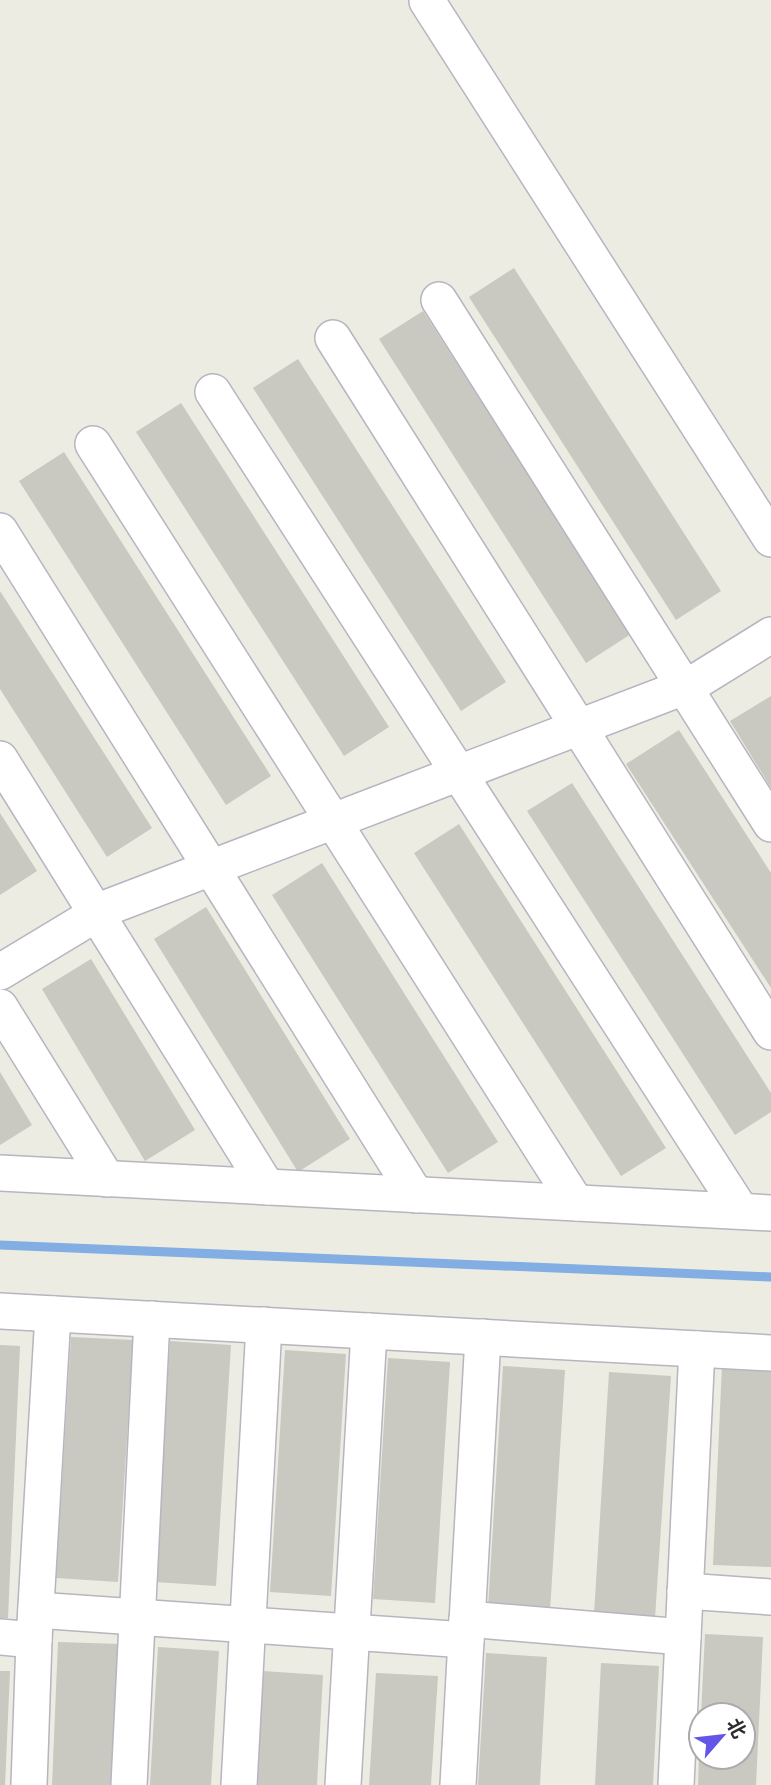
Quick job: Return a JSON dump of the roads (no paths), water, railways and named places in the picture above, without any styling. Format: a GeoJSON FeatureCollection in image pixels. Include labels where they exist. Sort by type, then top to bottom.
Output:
{"type":"FeatureCollection","features":[{"type":"Feature","properties":{"kind":"street"},"geometry":{"type":"LineString","coordinates":[[430,0],[427,1],[771,539]]}},
{"type":"Feature","properties":{"kind":"street"},"geometry":{"type":"LineString","coordinates":[[439,300],[771,824]]}},
{"type":"Feature","properties":{"kind":"street"},"geometry":{"type":"LineString","coordinates":[[333,338],[771,1032]]}},
{"type":"Feature","properties":{"kind":"street"},"geometry":{"type":"LineString","coordinates":[[213,392],[459,773],[756,1212]]}},
{"type":"Feature","properties":{"kind":"street"},"geometry":{"type":"LineString","coordinates":[[93,444],[576,1203]]}},
{"type":"Feature","properties":{"kind":"street"},"geometry":{"type":"LineString","coordinates":[[0,531],[416,1195]]}},
{"type":"Feature","properties":{"kind":"street"},"geometry":{"type":"LineString","coordinates":[[0,972],[97,914],[684,687],[771,635]]}},
{"type":"Feature","properties":{"kind":"street"},"geometry":{"type":"LineString","coordinates":[[0,758],[267,1187]]}},
{"type":"Feature","properties":{"kind":"street"},"geometry":{"type":"LineString","coordinates":[[0,1007],[107,1179]]}},
{"type":"Feature","properties":{"kind":"street"},"geometry":{"type":"LineString","coordinates":[[0,1174],[756,1212]]}},
{"type":"Feature","properties":{"kind":"street"},"geometry":{"type":"LineString","coordinates":[[0,1311],[771,1353]]}},
{"type":"Feature","properties":{"kind":"street"},"geometry":{"type":"LineString","coordinates":[[29,1785],[35,1625],[53,1314]]}},
{"type":"Feature","properties":{"kind":"street"},"geometry":{"type":"LineString","coordinates":[[129,1785],[152,1319]]}},
{"type":"Feature","properties":{"kind":"street"},"geometry":{"type":"LineString","coordinates":[[239,1785],[264,1325]]}},
{"type":"Feature","properties":{"kind":"street"},"geometry":{"type":"LineString","coordinates":[[343,1785],[369,1331]]}},
{"type":"Feature","properties":{"kind":"street"},"geometry":{"type":"LineString","coordinates":[[458,1785],[483,1337]]}},
{"type":"Feature","properties":{"kind":"street"},"geometry":{"type":"LineString","coordinates":[[676,1785],[697,1349]]}},
{"type":"Feature","properties":{"kind":"street"},"geometry":{"type":"LineString","coordinates":[[685,1591],[771,1597]]}},
{"type":"Feature","properties":{"kind":"street"},"geometry":{"type":"LineString","coordinates":[[0,1637],[35,1625],[138,1617],[352,1632],[467,1630],[683,1637]]}},
{"type":"Feature","properties":{"kind":"waterway"},"geometry":{"type":"LineString","coordinates":[[0,1245],[771,1277]]}}]}
